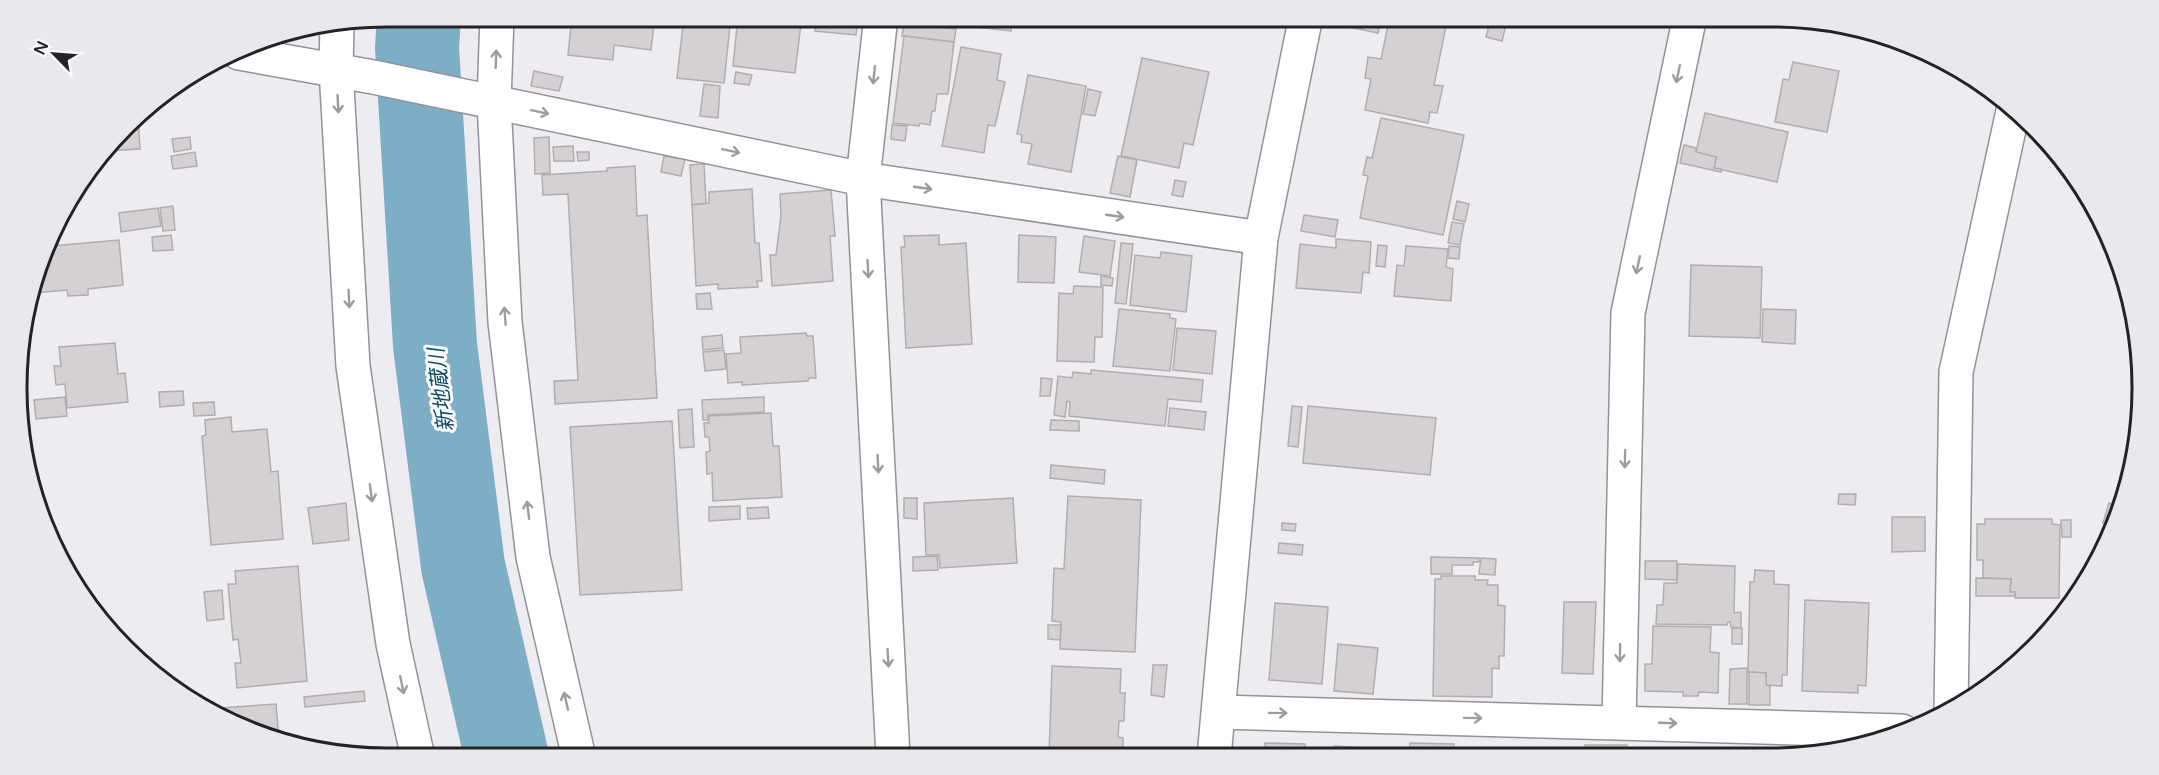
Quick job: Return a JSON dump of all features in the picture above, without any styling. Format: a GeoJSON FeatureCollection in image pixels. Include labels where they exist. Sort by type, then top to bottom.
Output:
{"type":"FeatureCollection","features":[{"type":"Feature","properties":{"kind":"street"},"geometry":{"type":"LineString","coordinates":[[497,27],[494,102],[505,322],[534,557],[577,748]]}},
{"type":"Feature","properties":{"kind":"street"},"geometry":{"type":"LineString","coordinates":[[880,27],[863,179],[893,748]]}},
{"type":"Feature","properties":{"kind":"street"},"geometry":{"type":"LineString","coordinates":[[1215,748],[1261,238],[1304,27]]}},
{"type":"Feature","properties":{"kind":"street"},"geometry":{"type":"LineString","coordinates":[[1618,722],[1628,313],[1688,27]]}},
{"type":"Feature","properties":{"kind":"street"},"geometry":{"type":"LineString","coordinates":[[337,31],[336,69],[352,366],[393,644],[416,748]]}},
{"type":"Feature","properties":{"kind":"street"},"geometry":{"type":"LineString","coordinates":[[249,55],[336,69],[863,179],[1261,238]]}},
{"type":"Feature","properties":{"kind":"street"},"geometry":{"type":"LineString","coordinates":[[1951,700],[1956,372],[2011,118]]}},
{"type":"Feature","properties":{"kind":"street"},"geometry":{"type":"LineString","coordinates":[[1219,712],[1885,730]]}},
{"type":"Feature","properties":{"kind":"building"},"geometry":{"type":"Polygon","coordinates":[[[571,27],[654,27],[651,50],[614,45],[613,60],[568,55],[571,27]]]}},
{"type":"Feature","properties":{"kind":"building"},"geometry":{"type":"Polygon","coordinates":[[[683,27],[730,27],[724,83],[677,78],[683,27]]]}},
{"type":"Feature","properties":{"kind":"building"},"geometry":{"type":"Polygon","coordinates":[[[737,27],[801,27],[795,73],[733,66],[737,27]]]}},
{"type":"Feature","properties":{"kind":"building"},"geometry":{"type":"Polygon","coordinates":[[[816,27],[857,27],[856,35],[815,31],[816,27]]]}},
{"type":"Feature","properties":{"kind":"building"},"geometry":{"type":"Polygon","coordinates":[[[903,27],[956,29],[954,42],[902,36],[903,27]]]}},
{"type":"Feature","properties":{"kind":"building"},"geometry":{"type":"Polygon","coordinates":[[[975,27],[1012,27],[1011,31],[975,27]]]}},
{"type":"Feature","properties":{"kind":"building"},"geometry":{"type":"Polygon","coordinates":[[[1349,27],[1379,27],[1378,33],[1349,27]]]}},
{"type":"Feature","properties":{"kind":"building"},"geometry":{"type":"Polygon","coordinates":[[[1388,27],[1446,27],[1434,85],[1443,86],[1437,113],[1430,112],[1428,123],[1365,110],[1371,79],[1365,78],[1368,57],[1381,59],[1388,27]]]}},
{"type":"Feature","properties":{"kind":"building"},"geometry":{"type":"Polygon","coordinates":[[[1489,27],[1506,27],[1502,41],[1486,37],[1489,27]]]}},
{"type":"Feature","properties":{"kind":"building"},"geometry":{"type":"Polygon","coordinates":[[[904,36],[954,42],[948,94],[937,94],[930,125],[893,123],[904,36]]]}},
{"type":"Feature","properties":{"kind":"building"},"geometry":{"type":"Polygon","coordinates":[[[961,47],[1001,54],[997,80],[1005,82],[995,126],[988,125],[984,153],[942,146],[961,47]]]}},
{"type":"Feature","properties":{"kind":"building"},"geometry":{"type":"Polygon","coordinates":[[[1142,58],[1209,72],[1193,145],[1184,143],[1179,168],[1121,156],[1142,58]]]}},
{"type":"Feature","properties":{"kind":"building"},"geometry":{"type":"Polygon","coordinates":[[[1793,62],[1839,71],[1827,132],[1775,122],[1783,79],[1789,80],[1793,62]]]}},
{"type":"Feature","properties":{"kind":"building"},"geometry":{"type":"Polygon","coordinates":[[[534,71],[563,77],[559,91],[531,86],[534,71]]]}},
{"type":"Feature","properties":{"kind":"building"},"geometry":{"type":"Polygon","coordinates":[[[736,72],[752,75],[749,85],[734,83],[736,72]]]}},
{"type":"Feature","properties":{"kind":"building"},"geometry":{"type":"Polygon","coordinates":[[[1028,75],[1086,86],[1071,172],[1028,164],[1032,144],[1021,142],[1022,135],[1017,134],[1028,75]]]}},
{"type":"Feature","properties":{"kind":"building"},"geometry":{"type":"Polygon","coordinates":[[[704,84],[720,86],[718,118],[700,116],[704,84]]]}},
{"type":"Feature","properties":{"kind":"building"},"geometry":{"type":"Polygon","coordinates":[[[1088,89],[1101,92],[1095,116],[1083,114],[1088,89]]]}},
{"type":"Feature","properties":{"kind":"building"},"geometry":{"type":"Polygon","coordinates":[[[1705,113],[1788,132],[1777,182],[1714,168],[1716,157],[1696,152],[1705,113]]]}},
{"type":"Feature","properties":{"kind":"building"},"geometry":{"type":"Polygon","coordinates":[[[1381,118],[1464,135],[1443,235],[1360,218],[1368,176],[1363,175],[1367,157],[1372,158],[1381,118]]]}},
{"type":"Feature","properties":{"kind":"building"},"geometry":{"type":"Polygon","coordinates":[[[892,125],[907,126],[905,141],[891,139],[892,125]]]}},
{"type":"Feature","properties":{"kind":"building"},"geometry":{"type":"Polygon","coordinates":[[[139,127],[140,149],[116,151],[139,127]]]}},
{"type":"Feature","properties":{"kind":"building"},"geometry":{"type":"Polygon","coordinates":[[[190,137],[191,149],[174,152],[172,139],[190,137]]]}},
{"type":"Feature","properties":{"kind":"building"},"geometry":{"type":"Polygon","coordinates":[[[549,137],[550,173],[535,174],[534,138],[549,137]]]}},
{"type":"Feature","properties":{"kind":"building"},"geometry":{"type":"Polygon","coordinates":[[[1684,145],[1696,148],[1696,152],[1716,157],[1714,168],[1721,169],[1721,172],[1680,163],[1684,145]]]}},
{"type":"Feature","properties":{"kind":"building"},"geometry":{"type":"Polygon","coordinates":[[[573,146],[574,161],[554,161],[553,147],[573,146]]]}},
{"type":"Feature","properties":{"kind":"building"},"geometry":{"type":"Polygon","coordinates":[[[195,152],[197,166],[173,169],[171,156],[195,152]]]}},
{"type":"Feature","properties":{"kind":"building"},"geometry":{"type":"Polygon","coordinates":[[[577,152],[589,152],[589,160],[578,161],[577,152]]]}},
{"type":"Feature","properties":{"kind":"building"},"geometry":{"type":"Polygon","coordinates":[[[664,156],[685,159],[681,176],[661,172],[664,156]]]}},
{"type":"Feature","properties":{"kind":"building"},"geometry":{"type":"Polygon","coordinates":[[[1118,156],[1137,160],[1130,197],[1110,193],[1118,156]]]}},
{"type":"Feature","properties":{"kind":"building"},"geometry":{"type":"Polygon","coordinates":[[[704,164],[706,203],[692,205],[690,165],[704,164]]]}},
{"type":"Feature","properties":{"kind":"building"},"geometry":{"type":"Polygon","coordinates":[[[635,166],[637,216],[647,215],[657,398],[555,404],[554,381],[578,380],[568,194],[543,195],[542,175],[607,171],[607,168],[635,166]]]}},
{"type":"Feature","properties":{"kind":"building"},"geometry":{"type":"Polygon","coordinates":[[[1175,180],[1186,182],[1183,197],[1172,195],[1175,180]]]}},
{"type":"Feature","properties":{"kind":"building"},"geometry":{"type":"Polygon","coordinates":[[[752,189],[755,243],[759,243],[762,281],[757,281],[758,287],[718,289],[718,284],[696,286],[692,205],[709,203],[709,192],[752,189]]]}},
{"type":"Feature","properties":{"kind":"building"},"geometry":{"type":"Polygon","coordinates":[[[831,190],[835,236],[830,236],[833,281],[772,286],[770,255],[776,255],[781,216],[780,194],[831,190]]]}},
{"type":"Feature","properties":{"kind":"building"},"geometry":{"type":"Polygon","coordinates":[[[1457,201],[1469,204],[1465,222],[1453,219],[1457,201]]]}},
{"type":"Feature","properties":{"kind":"building"},"geometry":{"type":"Polygon","coordinates":[[[173,206],[175,230],[163,231],[160,208],[173,206]]]}},
{"type":"Feature","properties":{"kind":"building"},"geometry":{"type":"Polygon","coordinates":[[[158,208],[161,226],[121,232],[119,213],[158,208]]]}},
{"type":"Feature","properties":{"kind":"building"},"geometry":{"type":"Polygon","coordinates":[[[1304,215],[1338,220],[1335,237],[1301,231],[1304,215]]]}},
{"type":"Feature","properties":{"kind":"building"},"geometry":{"type":"Polygon","coordinates":[[[1452,222],[1464,224],[1460,245],[1448,243],[1452,222]]]}},
{"type":"Feature","properties":{"kind":"building"},"geometry":{"type":"Polygon","coordinates":[[[171,235],[173,250],[153,251],[152,237],[171,235]]]}},
{"type":"Feature","properties":{"kind":"building"},"geometry":{"type":"Polygon","coordinates":[[[939,235],[939,245],[966,243],[972,344],[906,348],[901,247],[905,247],[904,236],[939,235]]]}},
{"type":"Feature","properties":{"kind":"building"},"geometry":{"type":"Polygon","coordinates":[[[1019,235],[1056,237],[1054,283],[1018,282],[1019,235]]]}},
{"type":"Feature","properties":{"kind":"building"},"geometry":{"type":"Polygon","coordinates":[[[1084,236],[1115,241],[1110,276],[1079,272],[1084,236]]]}},
{"type":"Feature","properties":{"kind":"building"},"geometry":{"type":"Polygon","coordinates":[[[1336,239],[1371,242],[1369,273],[1363,272],[1361,293],[1296,288],[1300,244],[1336,248],[1336,239]]]}},
{"type":"Feature","properties":{"kind":"building"},"geometry":{"type":"Polygon","coordinates":[[[119,240],[123,285],[88,289],[88,295],[68,296],[67,290],[39,293],[56,246],[119,240]]]}},
{"type":"Feature","properties":{"kind":"building"},"geometry":{"type":"Polygon","coordinates":[[[1121,243],[1133,244],[1126,304],[1115,303],[1121,243]]]}},
{"type":"Feature","properties":{"kind":"building"},"geometry":{"type":"Polygon","coordinates":[[[1378,245],[1387,246],[1385,267],[1376,266],[1378,245]]]}},
{"type":"Feature","properties":{"kind":"building"},"geometry":{"type":"Polygon","coordinates":[[[1406,246],[1448,249],[1446,267],[1453,269],[1451,301],[1394,296],[1397,265],[1404,266],[1406,246]]]}},
{"type":"Feature","properties":{"kind":"building"},"geometry":{"type":"Polygon","coordinates":[[[1449,246],[1460,247],[1459,259],[1448,258],[1449,246]]]}},
{"type":"Feature","properties":{"kind":"building"},"geometry":{"type":"Polygon","coordinates":[[[1161,252],[1192,256],[1186,312],[1130,305],[1135,255],[1160,258],[1161,252]]]}},
{"type":"Feature","properties":{"kind":"building"},"geometry":{"type":"Polygon","coordinates":[[[1691,265],[1762,267],[1760,338],[1689,336],[1691,265]]]}},
{"type":"Feature","properties":{"kind":"building"},"geometry":{"type":"Polygon","coordinates":[[[1101,276],[1113,278],[1112,286],[1101,285],[1101,276]]]}},
{"type":"Feature","properties":{"kind":"building"},"geometry":{"type":"Polygon","coordinates":[[[1074,286],[1103,287],[1102,337],[1095,337],[1094,362],[1057,361],[1059,293],[1073,294],[1074,286]]]}},
{"type":"Feature","properties":{"kind":"building"},"geometry":{"type":"Polygon","coordinates":[[[710,293],[712,309],[697,309],[696,294],[710,293]]]}},
{"type":"Feature","properties":{"kind":"building"},"geometry":{"type":"Polygon","coordinates":[[[1119,309],[1170,314],[1170,318],[1176,319],[1170,371],[1113,366],[1119,309]]]}},
{"type":"Feature","properties":{"kind":"building"},"geometry":{"type":"Polygon","coordinates":[[[1763,309],[1796,310],[1795,344],[1762,342],[1763,309]]]}},
{"type":"Feature","properties":{"kind":"building"},"geometry":{"type":"Polygon","coordinates":[[[1177,328],[1216,331],[1212,374],[1173,370],[1177,328]]]}},
{"type":"Feature","properties":{"kind":"building"},"geometry":{"type":"Polygon","coordinates":[[[806,333],[807,336],[813,336],[816,378],[809,378],[808,381],[742,385],[742,382],[728,383],[726,354],[741,353],[740,337],[806,333]]]}},
{"type":"Feature","properties":{"kind":"building"},"geometry":{"type":"Polygon","coordinates":[[[722,335],[723,348],[703,350],[702,337],[722,335]]]}},
{"type":"Feature","properties":{"kind":"building"},"geometry":{"type":"Polygon","coordinates":[[[115,343],[118,374],[125,373],[128,402],[67,408],[65,384],[56,385],[54,366],[61,366],[59,347],[115,343]]]}},
{"type":"Feature","properties":{"kind":"building"},"geometry":{"type":"Polygon","coordinates":[[[724,350],[726,369],[705,371],[703,352],[724,350]]]}},
{"type":"Feature","properties":{"kind":"building"},"geometry":{"type":"Polygon","coordinates":[[[1091,370],[1203,380],[1201,402],[1168,399],[1165,426],[1069,416],[1070,402],[1067,401],[1065,417],[1054,415],[1058,376],[1072,378],[1073,372],[1091,374],[1091,370]]]}},
{"type":"Feature","properties":{"kind":"building"},"geometry":{"type":"Polygon","coordinates":[[[1041,378],[1052,379],[1050,396],[1040,396],[1041,378]]]}},
{"type":"Feature","properties":{"kind":"building"},"geometry":{"type":"Polygon","coordinates":[[[183,391],[184,405],[160,407],[159,392],[183,391]]]}},
{"type":"Feature","properties":{"kind":"building"},"geometry":{"type":"Polygon","coordinates":[[[65,397],[67,416],[36,419],[34,400],[65,397]]]}},
{"type":"Feature","properties":{"kind":"building"},"geometry":{"type":"Polygon","coordinates":[[[764,397],[764,412],[708,415],[708,420],[703,420],[702,400],[764,397]]]}},
{"type":"Feature","properties":{"kind":"building"},"geometry":{"type":"Polygon","coordinates":[[[214,402],[215,415],[194,416],[193,403],[214,402]]]}},
{"type":"Feature","properties":{"kind":"building"},"geometry":{"type":"Polygon","coordinates":[[[1292,406],[1302,407],[1298,447],[1288,446],[1292,406]]]}},
{"type":"Feature","properties":{"kind":"building"},"geometry":{"type":"Polygon","coordinates":[[[1308,406],[1436,418],[1430,475],[1303,463],[1308,406]]]}},
{"type":"Feature","properties":{"kind":"building"},"geometry":{"type":"Polygon","coordinates":[[[1170,408],[1206,412],[1204,430],[1168,426],[1170,408]]]}},
{"type":"Feature","properties":{"kind":"building"},"geometry":{"type":"Polygon","coordinates":[[[692,409],[694,447],[680,448],[678,410],[692,409]]]}},
{"type":"Feature","properties":{"kind":"building"},"geometry":{"type":"Polygon","coordinates":[[[771,413],[773,446],[779,446],[782,497],[713,501],[712,473],[707,474],[706,452],[710,451],[709,437],[705,437],[704,423],[709,423],[709,416],[771,413]]]}},
{"type":"Feature","properties":{"kind":"building"},"geometry":{"type":"Polygon","coordinates":[[[231,417],[232,432],[267,429],[271,472],[278,471],[283,539],[211,545],[202,436],[206,435],[205,420],[231,417]]]}},
{"type":"Feature","properties":{"kind":"building"},"geometry":{"type":"Polygon","coordinates":[[[1051,420],[1079,421],[1079,431],[1050,430],[1051,420]]]}},
{"type":"Feature","properties":{"kind":"building"},"geometry":{"type":"Polygon","coordinates":[[[672,421],[682,590],[580,595],[570,427],[672,421]]]}},
{"type":"Feature","properties":{"kind":"building"},"geometry":{"type":"Polygon","coordinates":[[[1051,465],[1105,470],[1104,484],[1050,478],[1051,465]]]}},
{"type":"Feature","properties":{"kind":"building"},"geometry":{"type":"Polygon","coordinates":[[[1839,494],[1856,494],[1855,505],[1838,504],[1839,494]]]}},
{"type":"Feature","properties":{"kind":"building"},"geometry":{"type":"Polygon","coordinates":[[[1068,496],[1141,500],[1135,652],[1060,649],[1061,622],[1052,621],[1054,568],[1064,569],[1068,496]]]}},
{"type":"Feature","properties":{"kind":"building"},"geometry":{"type":"Polygon","coordinates":[[[904,498],[917,498],[917,519],[904,518],[904,498]]]}},
{"type":"Feature","properties":{"kind":"building"},"geometry":{"type":"Polygon","coordinates":[[[1013,498],[1017,563],[940,568],[939,555],[926,555],[924,503],[1013,498]]]}},
{"type":"Feature","properties":{"kind":"building"},"geometry":{"type":"Polygon","coordinates":[[[346,503],[349,540],[313,544],[308,508],[346,503]]]}},
{"type":"Feature","properties":{"kind":"building"},"geometry":{"type":"Polygon","coordinates":[[[2109,503],[2112,504],[2105,524],[2103,523],[2109,503]]]}},
{"type":"Feature","properties":{"kind":"building"},"geometry":{"type":"Polygon","coordinates":[[[740,506],[740,519],[709,521],[709,507],[740,506]]]}},
{"type":"Feature","properties":{"kind":"building"},"geometry":{"type":"Polygon","coordinates":[[[768,507],[769,518],[748,519],[747,508],[768,507]]]}},
{"type":"Feature","properties":{"kind":"building"},"geometry":{"type":"Polygon","coordinates":[[[1892,517],[1925,517],[1925,551],[1892,552],[1892,517]]]}},
{"type":"Feature","properties":{"kind":"building"},"geometry":{"type":"Polygon","coordinates":[[[1985,519],[2052,519],[2052,524],[2060,525],[2059,598],[2015,598],[2015,592],[2010,592],[2011,579],[1983,578],[1983,560],[1977,560],[1977,524],[1985,524],[1985,519]]]}},
{"type":"Feature","properties":{"kind":"building"},"geometry":{"type":"Polygon","coordinates":[[[2061,520],[2071,520],[2071,537],[2062,537],[2061,520]]]}},
{"type":"Feature","properties":{"kind":"building"},"geometry":{"type":"Polygon","coordinates":[[[1282,523],[1296,524],[1295,531],[1282,530],[1282,523]]]}},
{"type":"Feature","properties":{"kind":"building"},"geometry":{"type":"Polygon","coordinates":[[[1279,543],[1303,545],[1302,555],[1278,553],[1279,543]]]}},
{"type":"Feature","properties":{"kind":"building"},"geometry":{"type":"Polygon","coordinates":[[[937,556],[938,570],[913,571],[913,557],[937,556]]]}},
{"type":"Feature","properties":{"kind":"building"},"geometry":{"type":"Polygon","coordinates":[[[1431,557],[1479,558],[1479,562],[1473,562],[1473,565],[1452,565],[1452,574],[1431,574],[1431,557]]]}},
{"type":"Feature","properties":{"kind":"building"},"geometry":{"type":"Polygon","coordinates":[[[1481,558],[1496,559],[1495,575],[1479,574],[1481,558]]]}},
{"type":"Feature","properties":{"kind":"building"},"geometry":{"type":"Polygon","coordinates":[[[1645,561],[1677,561],[1677,580],[1645,579],[1645,561]]]}},
{"type":"Feature","properties":{"kind":"building"},"geometry":{"type":"Polygon","coordinates":[[[1678,564],[1735,566],[1734,613],[1741,612],[1741,628],[1731,627],[1730,622],[1727,625],[1656,624],[1657,605],[1663,605],[1664,583],[1677,583],[1678,564]]]}},
{"type":"Feature","properties":{"kind":"building"},"geometry":{"type":"Polygon","coordinates":[[[298,566],[307,681],[237,688],[235,663],[241,663],[238,639],[233,640],[228,584],[236,584],[235,571],[298,566]]]}},
{"type":"Feature","properties":{"kind":"building"},"geometry":{"type":"Polygon","coordinates":[[[1755,570],[1774,571],[1774,584],[1789,585],[1787,675],[1782,675],[1782,686],[1766,685],[1766,673],[1748,672],[1750,582],[1754,582],[1755,570]]]}},
{"type":"Feature","properties":{"kind":"building"},"geometry":{"type":"Polygon","coordinates":[[[1441,576],[1475,576],[1475,580],[1488,580],[1487,585],[1498,585],[1498,605],[1505,606],[1504,656],[1499,656],[1499,669],[1492,668],[1492,697],[1433,696],[1435,579],[1441,579],[1441,576]]]}},
{"type":"Feature","properties":{"kind":"building"},"geometry":{"type":"Polygon","coordinates":[[[1976,578],[2011,579],[2010,592],[2015,592],[2015,596],[1976,596],[1976,578]]]}},
{"type":"Feature","properties":{"kind":"building"},"geometry":{"type":"Polygon","coordinates":[[[222,590],[224,619],[207,621],[204,592],[222,590]]]}},
{"type":"Feature","properties":{"kind":"building"},"geometry":{"type":"Polygon","coordinates":[[[1805,600],[1869,603],[1866,686],[1858,685],[1858,693],[1802,691],[1805,600]]]}},
{"type":"Feature","properties":{"kind":"building"},"geometry":{"type":"Polygon","coordinates":[[[1564,602],[1596,602],[1593,674],[1562,673],[1564,602]]]}},
{"type":"Feature","properties":{"kind":"building"},"geometry":{"type":"Polygon","coordinates":[[[1275,603],[1328,607],[1322,684],[1269,680],[1275,603]]]}},
{"type":"Feature","properties":{"kind":"building"},"geometry":{"type":"Polygon","coordinates":[[[1048,625],[1061,625],[1060,640],[1048,639],[1048,625]]]}},
{"type":"Feature","properties":{"kind":"building"},"geometry":{"type":"Polygon","coordinates":[[[1653,626],[1711,627],[1710,652],[1719,653],[1718,693],[1699,692],[1698,696],[1683,696],[1683,692],[1645,691],[1645,664],[1652,664],[1653,626]]]}},
{"type":"Feature","properties":{"kind":"building"},"geometry":{"type":"Polygon","coordinates":[[[1732,628],[1742,628],[1742,644],[1732,644],[1732,628]]]}},
{"type":"Feature","properties":{"kind":"building"},"geometry":{"type":"Polygon","coordinates":[[[1338,644],[1378,648],[1373,694],[1334,691],[1338,644]]]}},
{"type":"Feature","properties":{"kind":"building"},"geometry":{"type":"Polygon","coordinates":[[[1153,665],[1167,665],[1164,697],[1151,695],[1153,665]]]}},
{"type":"Feature","properties":{"kind":"building"},"geometry":{"type":"Polygon","coordinates":[[[1052,666],[1121,669],[1120,693],[1125,693],[1124,721],[1119,721],[1118,737],[1123,738],[1123,748],[1049,748],[1052,666]]]}},
{"type":"Feature","properties":{"kind":"building"},"geometry":{"type":"Polygon","coordinates":[[[1747,668],[1747,704],[1729,704],[1730,669],[1747,668]]]}},
{"type":"Feature","properties":{"kind":"building"},"geometry":{"type":"Polygon","coordinates":[[[1749,672],[1766,673],[1766,685],[1770,686],[1770,705],[1749,705],[1749,672]]]}},
{"type":"Feature","properties":{"kind":"building"},"geometry":{"type":"Polygon","coordinates":[[[364,691],[365,701],[305,707],[304,697],[364,691]]]}},
{"type":"Feature","properties":{"kind":"building"},"geometry":{"type":"Polygon","coordinates":[[[276,704],[278,731],[250,721],[222,708],[276,704]]]}},
{"type":"Feature","properties":{"kind":"building"},"geometry":{"type":"Polygon","coordinates":[[[1265,743],[1305,744],[1305,748],[1265,748],[1265,743]]]}},
{"type":"Feature","properties":{"kind":"building"},"geometry":{"type":"Polygon","coordinates":[[[1410,743],[1454,744],[1454,748],[1410,748],[1410,743]]]}},
{"type":"Feature","properties":{"kind":"building"},"geometry":{"type":"Polygon","coordinates":[[[1585,745],[1627,745],[1627,748],[1585,748],[1585,745]]]}},
{"type":"Feature","properties":{"kind":"building"},"geometry":{"type":"Polygon","coordinates":[[[1334,746],[1368,748],[1334,748],[1334,746]]]}},
{"type":"Feature","properties":{"kind":"waterway","name":"新地蔵川"},"geometry":{"type":"LineString","coordinates":[[418,27],[417,48],[435,345],[463,566],[505,748]]}}]}
